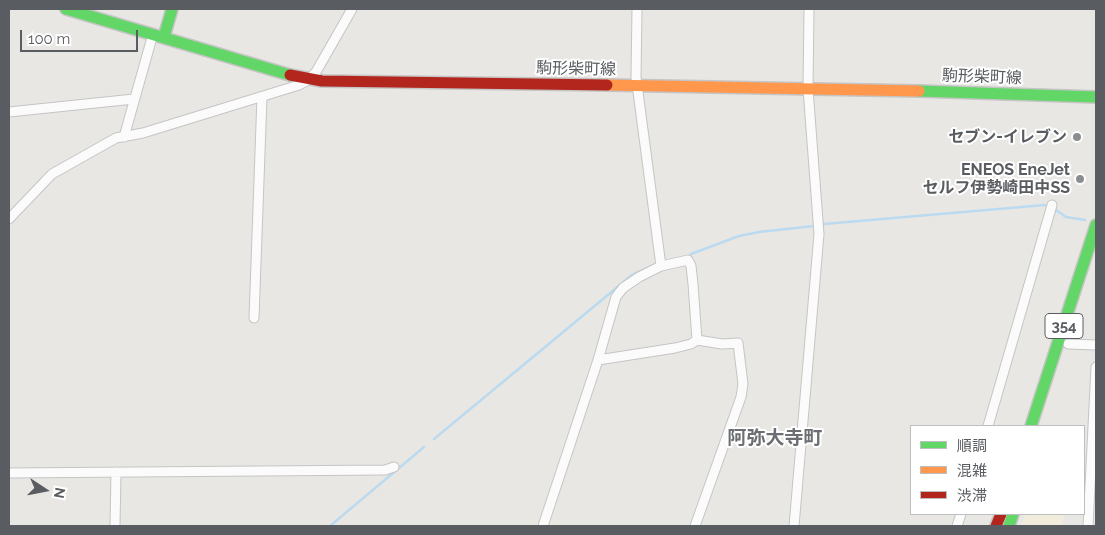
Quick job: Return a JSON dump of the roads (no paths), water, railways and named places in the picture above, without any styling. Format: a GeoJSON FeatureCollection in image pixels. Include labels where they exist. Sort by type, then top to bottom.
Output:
{"type":"FeatureCollection","features":[{"type":"Feature","properties":{"kind":"main road","name":"駒形柴町線"},"geometry":{"type":"LineString","coordinates":[[66,9],[308,80],[808,89],[1096,97]]}},
{"type":"Feature","properties":{"kind":"main road"},"geometry":{"type":"LineString","coordinates":[[159,36],[166,9]]}},
{"type":"Feature","properties":{"kind":"main road"},"geometry":{"type":"LineString","coordinates":[[159,36],[172,9]]}},
{"type":"Feature","properties":{"kind":"main road","name":"354"},"geometry":{"type":"LineString","coordinates":[[1031,425],[1096,225]]}},
{"type":"Feature","properties":{"kind":"main road","name":"354"},"geometry":{"type":"LineString","coordinates":[[1040,425],[1096,259]]}},
{"type":"Feature","properties":{"kind":"street"},"geometry":{"type":"LineString","coordinates":[[9,219],[52,174],[112,140],[143,133],[262,98],[293,88],[308,80],[316,72],[352,9]]}},
{"type":"Feature","properties":{"kind":"street"},"geometry":{"type":"LineString","coordinates":[[637,9],[638,86],[661,266]]}},
{"type":"Feature","properties":{"kind":"street"},"geometry":{"type":"LineString","coordinates":[[794,526],[819,234],[808,89],[809,9]]}},
{"type":"Feature","properties":{"kind":"street"},"geometry":{"type":"LineString","coordinates":[[124,136],[134,99],[159,36]]}},
{"type":"Feature","properties":{"kind":"street"},"geometry":{"type":"LineString","coordinates":[[254,318],[262,98]]}},
{"type":"Feature","properties":{"kind":"street"},"geometry":{"type":"LineString","coordinates":[[9,112],[134,99]]}},
{"type":"Feature","properties":{"kind":"street"},"geometry":{"type":"LineString","coordinates":[[988,425],[1052,205]]}},
{"type":"Feature","properties":{"kind":"street"},"geometry":{"type":"LineString","coordinates":[[543,526],[598,360],[616,297],[623,288],[661,266],[688,260],[691,266],[697,340]]}},
{"type":"Feature","properties":{"kind":"street"},"geometry":{"type":"LineString","coordinates":[[598,360],[675,348],[697,340],[722,344],[738,344],[743,384],[741,397],[695,526]]}},
{"type":"Feature","properties":{"kind":"street"},"geometry":{"type":"LineString","coordinates":[[1068,344],[1096,345]]}},
{"type":"Feature","properties":{"kind":"street"},"geometry":{"type":"LineString","coordinates":[[1088,526],[1096,367]]}},
{"type":"Feature","properties":{"kind":"street"},"geometry":{"type":"LineString","coordinates":[[9,474],[385,470],[394,467]]}},
{"type":"Feature","properties":{"kind":"street"},"geometry":{"type":"LineString","coordinates":[[115,526],[116,472]]}},
{"type":"Feature","properties":{"kind":"waterway"},"geometry":{"type":"LineString","coordinates":[[824,224],[1045,205]]}},
{"type":"Feature","properties":{"kind":"waterway"},"geometry":{"type":"LineString","coordinates":[[1056,210],[1066,217],[1085,220]]}},
{"type":"Feature","properties":{"kind":"waterway"},"geometry":{"type":"LineString","coordinates":[[691,254],[739,236],[814,226]]}},
{"type":"Feature","properties":{"kind":"waterway"},"geometry":{"type":"LineString","coordinates":[[434,439],[632,275],[652,266]]}},
{"type":"Feature","properties":{"kind":"waterway"},"geometry":{"type":"LineString","coordinates":[[330,526],[424,447]]}},
{"type":"Feature","properties":{"kind":"place","name":"セブン-イレブン"},"geometry":{"type":"Point","coordinates":[1077,137]}},
{"type":"Feature","properties":{"kind":"place","name":"ENEOS EneJet セルフ伊勢崎田中SS"},"geometry":{"type":"Point","coordinates":[1080,179]}},
{"type":"Feature","properties":{"kind":"district","name":"阿弥大寺町"},"geometry":{"type":"Point","coordinates":[775,438]}}]}
